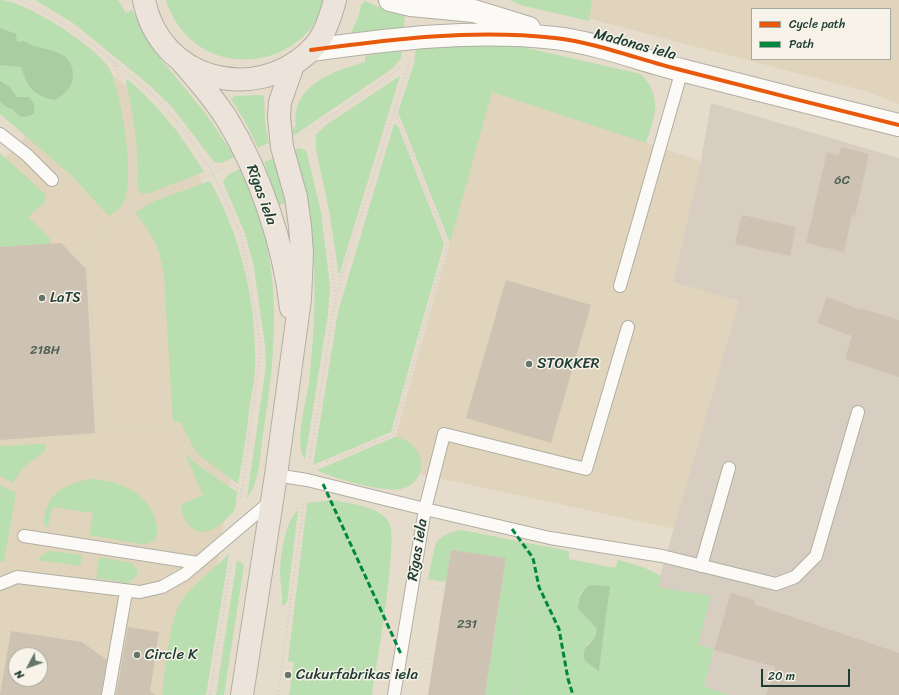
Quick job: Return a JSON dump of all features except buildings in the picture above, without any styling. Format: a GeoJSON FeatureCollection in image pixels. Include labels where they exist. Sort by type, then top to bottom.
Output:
{"type":"FeatureCollection","features":[{"type":"Feature","properties":{"kind":"highway"},"geometry":{"type":"LineString","coordinates":[[144,0],[146,11],[154,30],[167,48],[182,62],[203,73],[226,79],[241,80],[272,75],[293,65],[311,50],[329,23],[335,0]]}},
{"type":"Feature","properties":{"kind":"highway","name":"Rīgas iela"},"geometry":{"type":"LineString","coordinates":[[182,62],[226,118],[259,183],[270,216],[287,281],[291,306],[293,347]]}},
{"type":"Feature","properties":{"kind":"highway","name":"Rīgas iela"},"geometry":{"type":"LineString","coordinates":[[242,695],[276,475],[300,299],[302,253],[296,197],[282,147],[278,117],[280,102],[293,65]]}},
{"type":"Feature","properties":{"kind":"street","name":"Madonas iela"},"geometry":{"type":"LineString","coordinates":[[390,0],[411,5],[474,11],[556,38]]}},
{"type":"Feature","properties":{"kind":"street","name":"Madonas iela"},"geometry":{"type":"LineString","coordinates":[[311,50],[409,37],[499,34],[556,38],[591,45],[682,70],[899,124]]}},
{"type":"Feature","properties":{"kind":"lane"},"geometry":{"type":"LineString","coordinates":[[620,286],[682,70]]}},
{"type":"Feature","properties":{"kind":"lane"},"geometry":{"type":"LineString","coordinates":[[0,134],[27,155],[52,180]]}},
{"type":"Feature","properties":{"kind":"lane"},"geometry":{"type":"LineString","coordinates":[[628,327],[586,470],[444,434],[425,509],[540,535],[662,556],[776,584],[795,577],[816,556],[858,412]]}},
{"type":"Feature","properties":{"kind":"lane"},"geometry":{"type":"LineString","coordinates":[[701,566],[729,468]]}},
{"type":"Feature","properties":{"kind":"lane","name":"Rīgas iela"},"geometry":{"type":"LineString","coordinates":[[276,475],[307,480],[425,509],[394,695]]}},
{"type":"Feature","properties":{"kind":"lane"},"geometry":{"type":"LineString","coordinates":[[0,584],[17,577],[126,592],[140,592],[162,587],[185,574],[272,500]]}},
{"type":"Feature","properties":{"kind":"lane"},"geometry":{"type":"LineString","coordinates":[[24,536],[198,563]]}},
{"type":"Feature","properties":{"kind":"lane"},"geometry":{"type":"LineString","coordinates":[[108,695],[126,592]]}},
{"type":"Feature","properties":{"kind":"path"},"geometry":{"type":"LineString","coordinates":[[19,0],[55,18],[157,98],[186,134],[214,174],[241,234],[261,346],[237,530],[210,695]]}},
{"type":"Feature","properties":{"kind":"path"},"geometry":{"type":"LineString","coordinates":[[278,695],[309,464],[336,294],[409,62],[409,37]]}},
{"type":"Feature","properties":{"kind":"path"},"geometry":{"type":"LineString","coordinates":[[75,258],[126,211],[130,205],[132,193],[129,119],[126,102],[113,62]]}},
{"type":"Feature","properties":{"kind":"path"},"geometry":{"type":"LineString","coordinates":[[309,464],[316,466],[393,434],[447,244],[394,110]]}},
{"type":"Feature","properties":{"kind":"path"},"geometry":{"type":"LineString","coordinates":[[88,246],[98,431],[181,429],[188,447],[193,454],[216,474],[242,491]]}},
{"type":"Feature","properties":{"kind":"path"},"geometry":{"type":"LineString","coordinates":[[515,695],[540,535]]}},
{"type":"Feature","properties":{"kind":"shaded area"},"geometry":{"type":"Polygon","coordinates":[[[518,0],[899,0],[899,104],[865,91],[518,0]]]}},
{"type":"Feature","properties":{"kind":"shaded area"},"geometry":{"type":"Polygon","coordinates":[[[94,59],[176,129],[229,237],[250,354],[197,695],[0,695],[0,164],[94,59]]]}},
{"type":"Feature","properties":{"kind":"shaded area"},"geometry":{"type":"Polygon","coordinates":[[[492,91],[701,161],[673,282],[740,301],[675,529],[387,467],[492,91]]]}},
{"type":"Feature","properties":{"kind":"shaded area"},"geometry":{"type":"Polygon","coordinates":[[[711,103],[899,158],[899,695],[729,695],[704,686],[714,650],[698,644],[657,587],[739,301],[673,282],[701,161],[711,103]]]}},
{"type":"Feature","properties":{"kind":"green space"},"geometry":{"type":"Polygon","coordinates":[[[0,0],[11,2],[25,8],[59,26],[76,37],[102,59],[109,68],[114,79],[126,135],[128,175],[127,191],[124,202],[109,216],[72,176],[0,114],[0,0]]]}},
{"type":"Feature","properties":{"kind":"green space"},"geometry":{"type":"Polygon","coordinates":[[[35,0],[118,0],[126,13],[132,10],[152,48],[206,114],[235,157],[221,163],[214,162],[172,107],[147,83],[73,23],[35,0]]]}},
{"type":"Feature","properties":{"kind":"green space"},"geometry":{"type":"Polygon","coordinates":[[[166,0],[324,0],[313,25],[299,40],[288,48],[269,56],[252,59],[235,59],[220,56],[206,50],[193,41],[182,30],[173,16],[166,0]]]}},
{"type":"Feature","properties":{"kind":"green space"},"geometry":{"type":"Polygon","coordinates":[[[510,0],[592,0],[589,21],[520,5],[510,0]]]}},
{"type":"Feature","properties":{"kind":"green space"},"geometry":{"type":"Polygon","coordinates":[[[365,1],[385,10],[405,13],[404,27],[359,36],[353,35],[352,31],[359,15],[361,5],[365,1]]]}},
{"type":"Feature","properties":{"kind":"green space"},"geometry":{"type":"Polygon","coordinates":[[[0,28],[16,34],[17,42],[24,41],[31,45],[62,54],[67,59],[71,65],[73,78],[70,86],[62,95],[55,100],[41,96],[32,90],[21,67],[0,65],[0,28]]]}},
{"type":"Feature","properties":{"kind":"green space"},"geometry":{"type":"Polygon","coordinates":[[[509,44],[641,74],[648,82],[655,99],[652,124],[646,143],[492,92],[450,243],[398,112],[414,64],[416,46],[509,44]]]}},
{"type":"Feature","properties":{"kind":"green space"},"geometry":{"type":"Polygon","coordinates":[[[402,48],[401,58],[393,68],[293,136],[293,128],[296,126],[296,112],[300,100],[307,90],[328,75],[365,62],[365,56],[402,48]]]}},
{"type":"Feature","properties":{"kind":"green space"},"geometry":{"type":"Polygon","coordinates":[[[400,76],[339,275],[329,210],[316,150],[316,135],[326,125],[400,76]]]}},
{"type":"Feature","properties":{"kind":"green space"},"geometry":{"type":"Polygon","coordinates":[[[127,79],[150,100],[170,122],[188,146],[204,172],[149,193],[143,194],[140,192],[138,186],[136,136],[126,83],[127,79]]]}},
{"type":"Feature","properties":{"kind":"green space"},"geometry":{"type":"Polygon","coordinates":[[[0,81],[10,87],[17,97],[29,97],[34,104],[34,113],[22,117],[13,109],[8,108],[0,102],[0,81]]]}},
{"type":"Feature","properties":{"kind":"green space"},"geometry":{"type":"Polygon","coordinates":[[[234,96],[264,96],[265,122],[269,143],[258,148],[246,123],[231,99],[234,96]]]}},
{"type":"Feature","properties":{"kind":"green space"},"geometry":{"type":"Polygon","coordinates":[[[394,124],[398,126],[444,244],[391,432],[313,465],[338,312],[394,124]]]}},
{"type":"Feature","properties":{"kind":"green space"},"geometry":{"type":"Polygon","coordinates":[[[298,148],[305,150],[307,153],[321,213],[330,286],[328,314],[305,459],[300,443],[300,433],[309,382],[315,294],[312,237],[303,179],[295,150],[298,148]]]}},
{"type":"Feature","properties":{"kind":"green space"},"geometry":{"type":"Polygon","coordinates":[[[0,153],[46,195],[45,202],[28,217],[50,239],[50,244],[0,247],[0,153]]]}},
{"type":"Feature","properties":{"kind":"green space"},"geometry":{"type":"Polygon","coordinates":[[[274,158],[285,203],[279,205],[264,162],[274,158]]]}},
{"type":"Feature","properties":{"kind":"green space"},"geometry":{"type":"Polygon","coordinates":[[[240,169],[263,229],[269,254],[274,305],[273,357],[260,459],[255,484],[247,498],[266,366],[265,345],[253,262],[244,231],[223,182],[228,175],[240,169]]]}},
{"type":"Feature","properties":{"kind":"green space"},"geometry":{"type":"Polygon","coordinates":[[[210,181],[221,202],[238,247],[250,295],[253,319],[255,367],[238,484],[200,456],[193,447],[181,422],[173,422],[164,275],[155,241],[135,213],[152,202],[210,181]]]}},
{"type":"Feature","properties":{"kind":"green space"},"geometry":{"type":"Polygon","coordinates":[[[395,437],[406,440],[414,446],[419,454],[421,471],[417,479],[411,485],[401,489],[383,489],[346,481],[317,470],[395,437]]]}},
{"type":"Feature","properties":{"kind":"green space"},"geometry":{"type":"Polygon","coordinates":[[[46,445],[45,451],[23,468],[13,483],[0,476],[0,446],[46,445]]]}},
{"type":"Feature","properties":{"kind":"green space"},"geometry":{"type":"Polygon","coordinates":[[[185,453],[195,463],[237,492],[235,510],[221,524],[214,529],[205,532],[189,526],[183,516],[182,504],[203,495],[185,453]]]}},
{"type":"Feature","properties":{"kind":"green space"},"geometry":{"type":"Polygon","coordinates":[[[92,479],[120,485],[137,494],[144,500],[150,507],[156,522],[157,531],[155,540],[147,544],[141,544],[89,535],[93,513],[52,507],[48,528],[44,523],[44,520],[47,506],[51,499],[69,485],[92,479]]]}},
{"type":"Feature","properties":{"kind":"green space"},"geometry":{"type":"Polygon","coordinates":[[[0,485],[16,493],[4,562],[0,561],[0,485]]]}},
{"type":"Feature","properties":{"kind":"green space"},"geometry":{"type":"Polygon","coordinates":[[[334,500],[372,509],[379,512],[389,522],[391,533],[391,552],[389,577],[372,695],[289,695],[294,662],[288,661],[307,503],[334,500]]]}},
{"type":"Feature","properties":{"kind":"green space"},"geometry":{"type":"Polygon","coordinates":[[[298,510],[287,602],[282,605],[280,571],[284,538],[290,522],[298,510]]]}},
{"type":"Feature","properties":{"kind":"green space"},"geometry":{"type":"Polygon","coordinates":[[[461,530],[569,551],[569,559],[615,568],[618,560],[643,567],[661,576],[658,587],[711,596],[698,644],[714,650],[704,686],[729,695],[485,695],[506,559],[451,550],[446,582],[428,579],[435,545],[437,542],[443,536],[461,530]],[[610,586],[581,592],[578,601],[578,609],[597,629],[594,638],[586,646],[599,671],[610,586]]]}},
{"type":"Feature","properties":{"kind":"green space"},"geometry":{"type":"Polygon","coordinates":[[[49,551],[82,555],[80,566],[38,560],[49,551]]]}},
{"type":"Feature","properties":{"kind":"green space"},"geometry":{"type":"Polygon","coordinates":[[[229,554],[206,695],[162,695],[172,625],[179,605],[183,598],[195,585],[229,554]]]}},
{"type":"Feature","properties":{"kind":"green space"},"geometry":{"type":"Polygon","coordinates":[[[99,557],[132,563],[137,569],[137,576],[128,583],[96,578],[99,557]]]}},
{"type":"Feature","properties":{"kind":"green space"},"geometry":{"type":"Polygon","coordinates":[[[237,560],[244,565],[224,695],[216,695],[237,560]]]}},
{"type":"Feature","properties":{"kind":"green space"},"geometry":{"type":"Polygon","coordinates":[[[590,585],[610,586],[599,671],[585,661],[584,656],[584,652],[595,637],[597,629],[578,609],[581,595],[590,585]]]}},
{"type":"Feature","properties":{"kind":"marked path"},"geometry":{"type":"LineString","coordinates":[[323,484],[401,654]]}},
{"type":"Feature","properties":{"kind":"marked path"},"geometry":{"type":"LineString","coordinates":[[512,529],[533,558],[539,587],[559,629],[568,679],[573,695]]}},
{"type":"Feature","properties":{"kind":"cycle path"},"geometry":{"type":"LineString","coordinates":[[311,50],[433,36],[524,35],[571,40],[681,70],[899,125]]}},
{"type":"Feature","properties":{"kind":"place","name":"LaTS"},"geometry":{"type":"Point","coordinates":[42,298]}},
{"type":"Feature","properties":{"kind":"place","name":"STOKKER"},"geometry":{"type":"Point","coordinates":[529,364]}},
{"type":"Feature","properties":{"kind":"place","name":"Circle K"},"geometry":{"type":"Point","coordinates":[137,655]}},
{"type":"Feature","properties":{"kind":"place","name":"Cukurfabrikas iela"},"geometry":{"type":"Point","coordinates":[288,675]}}]}
